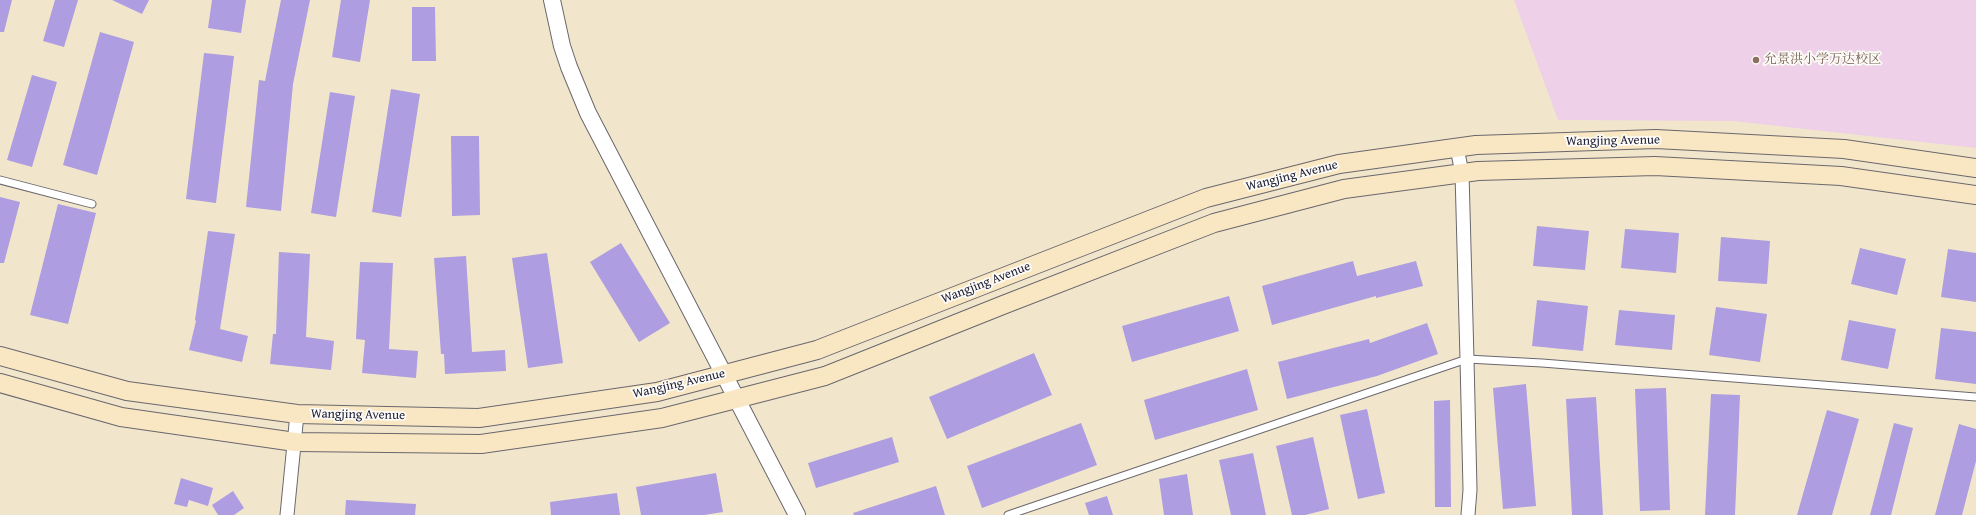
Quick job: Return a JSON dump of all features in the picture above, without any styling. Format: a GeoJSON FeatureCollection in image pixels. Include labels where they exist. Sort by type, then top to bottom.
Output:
{"type":"FeatureCollection","features":[{"type":"Feature","properties":{"kind":"main road","name":"Wangjing Avenue"},"geometry":{"type":"LineString","coordinates":[[0,356],[127,391],[297,414],[479,418],[657,392],[817,350],[1206,198],[1339,164],[1476,145],[1656,139],[1844,149],[1976,168]]}},
{"type":"Feature","properties":{"kind":"main road","name":"Wangjing Avenue"},"geometry":{"type":"LineString","coordinates":[[0,383],[121,417],[295,442],[481,444],[662,418],[825,376],[1003,304],[1214,223],[1344,189],[1478,171],[1655,166],[1841,176],[1976,195]]}},
{"type":"Feature","properties":{"kind":"street"},"geometry":{"type":"LineString","coordinates":[[552,0],[562,46],[578,92],[635,206],[797,515]]}},
{"type":"Feature","properties":{"kind":"street"},"geometry":{"type":"LineString","coordinates":[[1457,148],[1462,173],[1470,490],[1468,515]]}},
{"type":"Feature","properties":{"kind":"street"},"geometry":{"type":"LineString","coordinates":[[287,515],[297,414]]}},
{"type":"Feature","properties":{"kind":"lane"},"geometry":{"type":"LineString","coordinates":[[0,180],[92,204]]}},
{"type":"Feature","properties":{"kind":"lane"},"geometry":{"type":"LineString","coordinates":[[1008,515],[1467,359],[1581,366],[1976,397]]}},
{"type":"Feature","properties":{"kind":"shaded area","name":"允景洪小学万达校区"},"geometry":{"type":"Polygon","coordinates":[[[1514,0],[1976,0],[1976,148],[1733,121],[1558,120],[1514,0]]]}},
{"type":"Feature","properties":{"kind":"building"},"geometry":{"type":"Polygon","coordinates":[[[0,0],[12,0],[4,32],[0,32],[0,0]]]}},
{"type":"Feature","properties":{"kind":"building"},"geometry":{"type":"Polygon","coordinates":[[[55,0],[78,0],[64,47],[43,41],[55,0]]]}},
{"type":"Feature","properties":{"kind":"building"},"geometry":{"type":"Polygon","coordinates":[[[112,0],[149,0],[142,14],[112,0]]]}},
{"type":"Feature","properties":{"kind":"building"},"geometry":{"type":"Polygon","coordinates":[[[212,0],[246,0],[241,33],[208,28],[212,0]]]}},
{"type":"Feature","properties":{"kind":"building"},"geometry":{"type":"Polygon","coordinates":[[[281,0],[310,0],[293,84],[281,211],[246,207],[259,80],[265,81],[281,0]]]}},
{"type":"Feature","properties":{"kind":"building"},"geometry":{"type":"Polygon","coordinates":[[[341,0],[370,0],[360,62],[332,57],[341,0]]]}},
{"type":"Feature","properties":{"kind":"building"},"geometry":{"type":"Polygon","coordinates":[[[412,7],[435,7],[436,61],[412,61],[412,7]]]}},
{"type":"Feature","properties":{"kind":"building"},"geometry":{"type":"Polygon","coordinates":[[[100,32],[134,42],[97,175],[63,165],[100,32]]]}},
{"type":"Feature","properties":{"kind":"building"},"geometry":{"type":"Polygon","coordinates":[[[204,53],[234,56],[216,203],[186,199],[204,53]]]}},
{"type":"Feature","properties":{"kind":"building"},"geometry":{"type":"Polygon","coordinates":[[[32,75],[57,82],[32,167],[7,160],[32,75]]]}},
{"type":"Feature","properties":{"kind":"building"},"geometry":{"type":"Polygon","coordinates":[[[391,89],[420,94],[401,217],[372,212],[391,89]]]}},
{"type":"Feature","properties":{"kind":"building"},"geometry":{"type":"Polygon","coordinates":[[[330,92],[355,96],[336,217],[311,213],[330,92]]]}},
{"type":"Feature","properties":{"kind":"building"},"geometry":{"type":"Polygon","coordinates":[[[451,136],[479,136],[480,215],[452,216],[451,136]]]}},
{"type":"Feature","properties":{"kind":"building"},"geometry":{"type":"Polygon","coordinates":[[[0,197],[20,202],[4,263],[0,263],[0,197]]]}},
{"type":"Feature","properties":{"kind":"building"},"geometry":{"type":"Polygon","coordinates":[[[58,204],[96,213],[68,324],[30,315],[58,204]]]}},
{"type":"Feature","properties":{"kind":"building"},"geometry":{"type":"Polygon","coordinates":[[[1537,226],[1589,231],[1585,270],[1533,266],[1537,226]]]}},
{"type":"Feature","properties":{"kind":"building"},"geometry":{"type":"Polygon","coordinates":[[[1625,229],[1679,233],[1676,273],[1621,268],[1625,229]]]}},
{"type":"Feature","properties":{"kind":"building"},"geometry":{"type":"Polygon","coordinates":[[[208,231],[235,234],[220,329],[248,336],[242,362],[189,350],[196,321],[208,231]]]}},
{"type":"Feature","properties":{"kind":"building"},"geometry":{"type":"Polygon","coordinates":[[[1721,237],[1770,241],[1767,284],[1718,281],[1721,237]]]}},
{"type":"Feature","properties":{"kind":"building"},"geometry":{"type":"Polygon","coordinates":[[[621,243],[670,323],[639,342],[590,262],[621,243]]]}},
{"type":"Feature","properties":{"kind":"building"},"geometry":{"type":"Polygon","coordinates":[[[1860,248],[1906,259],[1897,295],[1851,284],[1860,248]]]}},
{"type":"Feature","properties":{"kind":"building"},"geometry":{"type":"Polygon","coordinates":[[[1948,249],[1976,253],[1976,302],[1941,297],[1948,249]]]}},
{"type":"Feature","properties":{"kind":"building"},"geometry":{"type":"Polygon","coordinates":[[[279,252],[310,254],[306,337],[334,341],[331,370],[270,364],[273,334],[276,334],[279,252]]]}},
{"type":"Feature","properties":{"kind":"building"},"geometry":{"type":"Polygon","coordinates":[[[547,253],[563,363],[528,368],[512,258],[547,253]]]}},
{"type":"Feature","properties":{"kind":"building"},"geometry":{"type":"Polygon","coordinates":[[[466,256],[472,352],[505,350],[506,371],[445,374],[444,354],[441,354],[434,258],[466,256]]]}},
{"type":"Feature","properties":{"kind":"building"},"geometry":{"type":"Polygon","coordinates":[[[1353,261],[1357,276],[1416,261],[1423,286],[1376,298],[1376,296],[1272,325],[1262,286],[1353,261]]]}},
{"type":"Feature","properties":{"kind":"building"},"geometry":{"type":"Polygon","coordinates":[[[360,262],[393,263],[389,349],[418,351],[416,378],[362,373],[365,340],[356,339],[360,262]]]}},
{"type":"Feature","properties":{"kind":"building"},"geometry":{"type":"Polygon","coordinates":[[[1229,296],[1239,331],[1132,362],[1122,326],[1229,296]]]}},
{"type":"Feature","properties":{"kind":"building"},"geometry":{"type":"Polygon","coordinates":[[[1537,300],[1588,306],[1583,351],[1532,346],[1537,300]]]}},
{"type":"Feature","properties":{"kind":"building"},"geometry":{"type":"Polygon","coordinates":[[[1716,307],[1767,314],[1760,362],[1709,355],[1716,307]]]}},
{"type":"Feature","properties":{"kind":"building"},"geometry":{"type":"Polygon","coordinates":[[[1619,310],[1675,315],[1672,350],[1615,345],[1619,310]]]}},
{"type":"Feature","properties":{"kind":"building"},"geometry":{"type":"Polygon","coordinates":[[[1849,320],[1896,329],[1888,369],[1841,360],[1849,320]]]}},
{"type":"Feature","properties":{"kind":"building"},"geometry":{"type":"Polygon","coordinates":[[[1427,323],[1438,354],[1377,376],[1287,399],[1278,362],[1369,339],[1370,343],[1427,323]]]}},
{"type":"Feature","properties":{"kind":"building"},"geometry":{"type":"Polygon","coordinates":[[[1941,328],[1976,332],[1976,384],[1935,379],[1941,328]]]}},
{"type":"Feature","properties":{"kind":"building"},"geometry":{"type":"Polygon","coordinates":[[[1034,353],[1052,395],[947,439],[929,397],[1034,353]]]}},
{"type":"Feature","properties":{"kind":"building"},"geometry":{"type":"Polygon","coordinates":[[[1247,369],[1258,410],[1155,440],[1144,400],[1247,369]]]}},
{"type":"Feature","properties":{"kind":"building"},"geometry":{"type":"Polygon","coordinates":[[[1526,384],[1536,506],[1503,509],[1493,388],[1526,384]]]}},
{"type":"Feature","properties":{"kind":"building"},"geometry":{"type":"Polygon","coordinates":[[[1666,388],[1670,510],[1640,511],[1635,389],[1666,388]]]}},
{"type":"Feature","properties":{"kind":"building"},"geometry":{"type":"Polygon","coordinates":[[[1711,394],[1740,395],[1735,515],[1705,515],[1711,394]]]}},
{"type":"Feature","properties":{"kind":"building"},"geometry":{"type":"Polygon","coordinates":[[[1596,397],[1603,515],[1572,515],[1566,399],[1596,397]]]}},
{"type":"Feature","properties":{"kind":"building"},"geometry":{"type":"Polygon","coordinates":[[[1450,400],[1451,507],[1435,507],[1434,401],[1450,400]]]}},
{"type":"Feature","properties":{"kind":"building"},"geometry":{"type":"Polygon","coordinates":[[[1367,409],[1385,493],[1358,499],[1340,415],[1367,409]]]}},
{"type":"Feature","properties":{"kind":"building"},"geometry":{"type":"Polygon","coordinates":[[[1827,410],[1859,419],[1832,515],[1797,515],[1827,410]]]}},
{"type":"Feature","properties":{"kind":"building"},"geometry":{"type":"Polygon","coordinates":[[[1081,423],[1097,465],[982,508],[967,466],[1081,423]]]}},
{"type":"Feature","properties":{"kind":"building"},"geometry":{"type":"Polygon","coordinates":[[[1894,423],[1913,428],[1891,515],[1870,515],[1894,423]]]}},
{"type":"Feature","properties":{"kind":"building"},"geometry":{"type":"Polygon","coordinates":[[[1959,424],[1976,429],[1976,461],[1962,515],[1935,515],[1959,424]]]}},
{"type":"Feature","properties":{"kind":"building"},"geometry":{"type":"Polygon","coordinates":[[[892,437],[899,462],[816,488],[808,463],[892,437]]]}},
{"type":"Feature","properties":{"kind":"building"},"geometry":{"type":"Polygon","coordinates":[[[1313,437],[1329,509],[1305,515],[1292,515],[1276,446],[1313,437]]]}},
{"type":"Feature","properties":{"kind":"building"},"geometry":{"type":"Polygon","coordinates":[[[1253,453],[1266,515],[1231,515],[1219,460],[1253,453]]]}},
{"type":"Feature","properties":{"kind":"building"},"geometry":{"type":"Polygon","coordinates":[[[716,473],[723,512],[704,515],[641,515],[636,487],[716,473]]]}},
{"type":"Feature","properties":{"kind":"building"},"geometry":{"type":"Polygon","coordinates":[[[1187,474],[1193,515],[1164,515],[1159,479],[1187,474]]]}},
{"type":"Feature","properties":{"kind":"building"},"geometry":{"type":"Polygon","coordinates":[[[181,478],[213,488],[208,506],[189,500],[187,507],[174,504],[181,478]]]}},
{"type":"Feature","properties":{"kind":"building"},"geometry":{"type":"Polygon","coordinates":[[[936,486],[945,515],[854,515],[853,513],[936,486]]]}},
{"type":"Feature","properties":{"kind":"building"},"geometry":{"type":"Polygon","coordinates":[[[233,491],[244,508],[234,515],[218,515],[212,505],[233,491]]]}},
{"type":"Feature","properties":{"kind":"building"},"geometry":{"type":"Polygon","coordinates":[[[617,493],[620,515],[551,515],[550,502],[617,493]]]}},
{"type":"Feature","properties":{"kind":"building"},"geometry":{"type":"Polygon","coordinates":[[[1107,496],[1113,515],[1089,515],[1085,503],[1107,496]]]}},
{"type":"Feature","properties":{"kind":"building"},"geometry":{"type":"Polygon","coordinates":[[[346,500],[416,504],[415,515],[345,515],[346,500]]]}},
{"type":"Feature","properties":{"kind":"place","name":"允景洪小学万达校区"},"geometry":{"type":"Point","coordinates":[1756,60]}}]}
